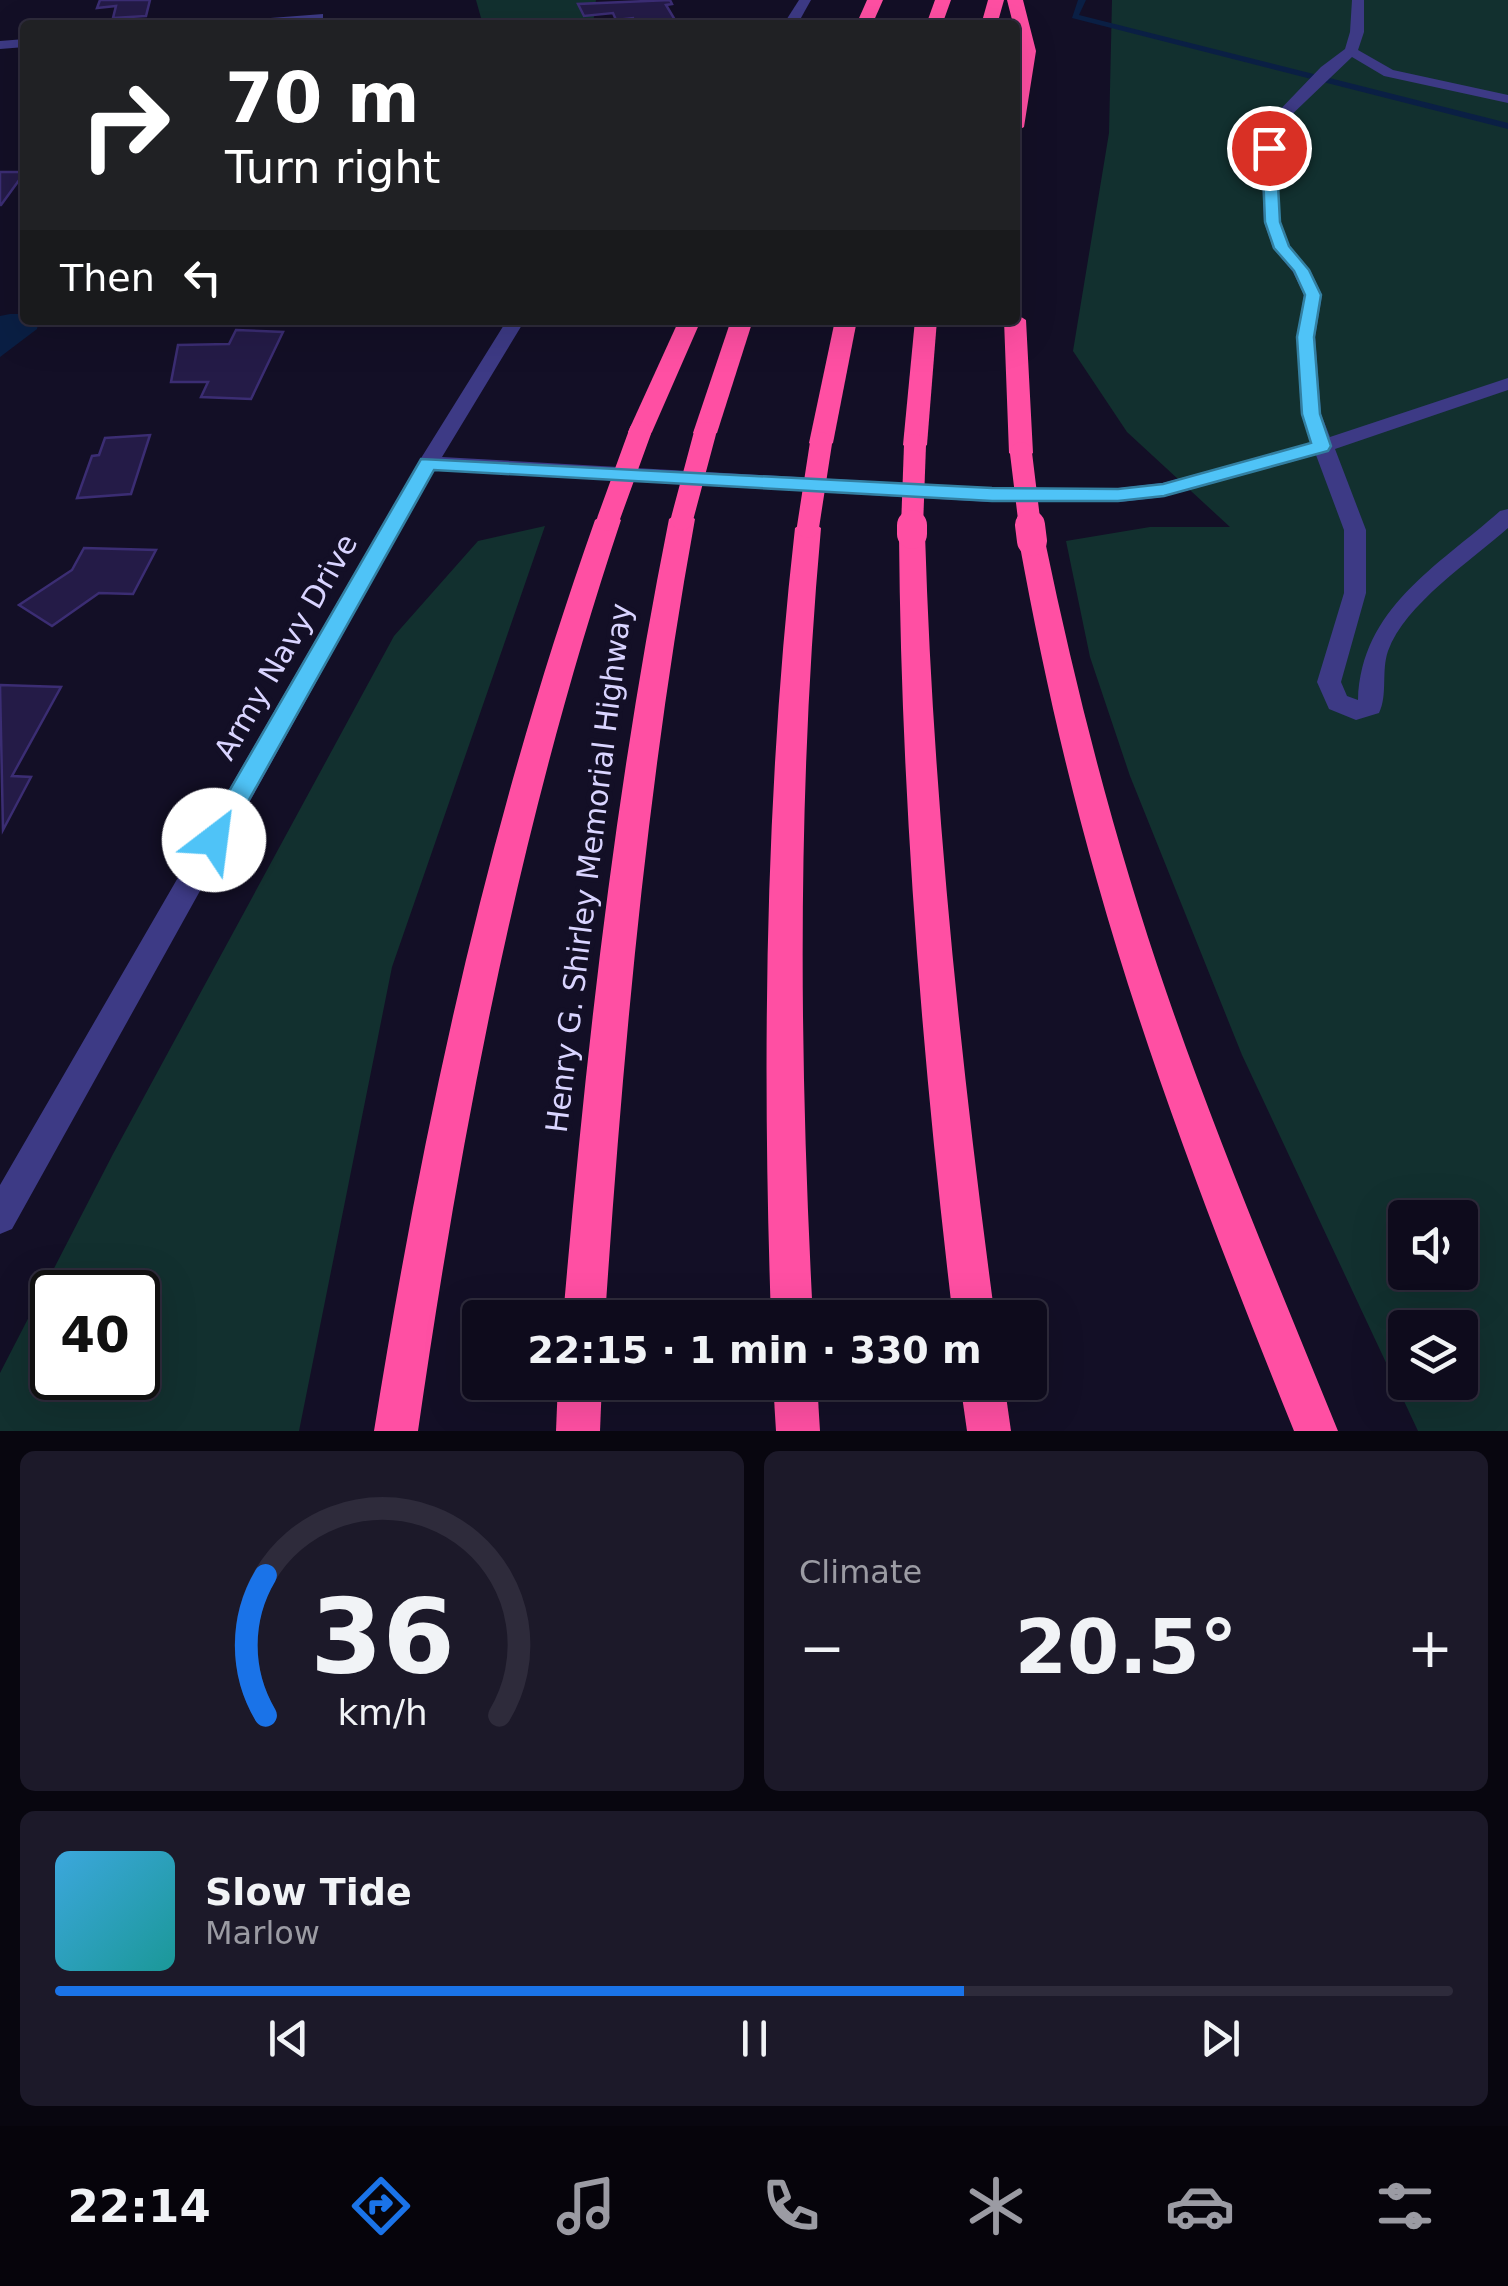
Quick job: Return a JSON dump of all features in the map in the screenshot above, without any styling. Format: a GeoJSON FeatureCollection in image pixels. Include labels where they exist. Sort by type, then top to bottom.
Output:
{"type":"FeatureCollection","features":[{"type":"Feature","properties":{"kind":"highway"},"geometry":{"type":"LineString","coordinates":[[1015,0],[1028,51],[1020,98]]}},
{"type":"Feature","properties":{"kind":"highway"},"geometry":{"type":"LineString","coordinates":[[396,1431],[435,1188],[490,914],[548,693],[640,432],[688,325]]}},
{"type":"Feature","properties":{"kind":"highway","name":"Henry G. Shirley Memorial Highway"},"geometry":{"type":"LineString","coordinates":[[585,1300],[600,1102],[642,742],[682,519],[740,325]]}},
{"type":"Feature","properties":{"kind":"highway"},"geometry":{"type":"LineString","coordinates":[[791,1300],[784,1164],[782,939],[796,628],[808,528],[845,325]]}},
{"type":"Feature","properties":{"kind":"highway"},"geometry":{"type":"LineString","coordinates":[[926,325],[912,534],[918,753],[948,1116],[972,1300]]}},
{"type":"Feature","properties":{"kind":"highway"},"geometry":{"type":"LineString","coordinates":[[1014,325],[1021,453],[1032,542],[1060,684],[1132,945],[1249,1271],[1316,1431]]}},
{"type":"Feature","properties":{"kind":"highway"},"geometry":{"type":"LineString","coordinates":[[578,1431],[579,1400]]}},
{"type":"Feature","properties":{"kind":"highway"},"geometry":{"type":"LineString","coordinates":[[797,1400],[798,1431]]}},
{"type":"Feature","properties":{"kind":"highway"},"geometry":{"type":"LineString","coordinates":[[985,1400],[990,1431]]}},
{"type":"Feature","properties":{"kind":"street"},"geometry":{"type":"LineString","coordinates":[[282,20],[313,17],[317,0]]}},
{"type":"Feature","properties":{"kind":"street"},"geometry":{"type":"LineString","coordinates":[[1358,0],[1357,32],[1351,51],[1326,70],[1277,121],[1269,148],[1272,222],[1282,248],[1301,270],[1313,295],[1306,337],[1311,414],[1321,446],[1342,488],[1354,530],[1355,593],[1329,682],[1338,702],[1356,710],[1370,706],[1370,680],[1378,646],[1403,611],[1508,516]]}},
{"type":"Feature","properties":{"kind":"street"},"geometry":{"type":"LineString","coordinates":[[1351,51],[1388,73],[1508,100]]}},
{"type":"Feature","properties":{"kind":"street","name":"Army Navy Drive"},"geometry":{"type":"LineString","coordinates":[[0,1217],[428,464],[512,325]]}},
{"type":"Feature","properties":{"kind":"street"},"geometry":{"type":"LineString","coordinates":[[428,464],[992,494],[1118,495],[1164,490],[1321,446],[1508,384]]}},
{"type":"Feature","properties":{"kind":"green space"},"geometry":{"type":"Polygon","coordinates":[[[476,0],[596,0],[594,20],[482,20],[476,0]]]}},
{"type":"Feature","properties":{"kind":"green space"},"geometry":{"type":"Polygon","coordinates":[[[1112,0],[1508,0],[1508,1431],[1418,1431],[1403,1400],[1478,1400],[1478,1310],[1388,1310],[1388,1367],[1242,1055],[1130,776],[1090,657],[1066,541],[1150,527],[1230,527],[1127,432],[1073,351],[1109,133],[1112,0]]]}},
{"type":"Feature","properties":{"kind":"green space"},"geometry":{"type":"Polygon","coordinates":[[[545,526],[392,967],[299,1431],[0,1431],[0,1373],[30,1315],[30,1400],[160,1400],[160,1270],[53,1270],[394,636],[478,541],[545,526]]]}},
{"type":"Feature","properties":{"kind":"water"},"geometry":{"type":"Polygon","coordinates":[[[20,314],[20,325],[38,325],[0,357],[0,316],[20,314]]]}},
{"type":"Feature","properties":{"kind":"building"},"geometry":{"type":"Polygon","coordinates":[[[100,0],[150,0],[146,16],[113,18],[116,6],[97,8],[100,0]]]}},
{"type":"Feature","properties":{"kind":"building"},"geometry":{"type":"Polygon","coordinates":[[[670,0],[672,4],[666,5],[675,20],[616,20],[613,13],[584,16],[578,4],[670,0]]]}},
{"type":"Feature","properties":{"kind":"building"},"geometry":{"type":"Polygon","coordinates":[[[0,172],[20,172],[20,179],[0,205],[0,172]]]}},
{"type":"Feature","properties":{"kind":"building"},"geometry":{"type":"Polygon","coordinates":[[[236,330],[283,332],[251,399],[201,397],[208,382],[171,382],[178,345],[229,344],[236,330]]]}},
{"type":"Feature","properties":{"kind":"building"},"geometry":{"type":"Polygon","coordinates":[[[150,435],[131,494],[77,498],[92,456],[99,455],[105,438],[150,435]]]}},
{"type":"Feature","properties":{"kind":"building"},"geometry":{"type":"Polygon","coordinates":[[[84,548],[156,550],[133,594],[99,593],[52,626],[19,605],[72,570],[84,548]]]}},
{"type":"Feature","properties":{"kind":"building"},"geometry":{"type":"Polygon","coordinates":[[[0,685],[61,687],[12,776],[31,777],[3,830],[0,685]]]}},
{"type":"Feature","properties":{"kind":"waterway"},"geometry":{"type":"LineString","coordinates":[[1082,0],[1075,16],[1508,126]]}},
{"type":"Feature","properties":{"kind":"route"},"geometry":{"type":"LineString","coordinates":[[214,840],[428,464],[992,494],[1118,495],[1164,490],[1321,446],[1311,414],[1306,337],[1313,295],[1301,270],[1282,248],[1272,222],[1269,148]]}}]}
